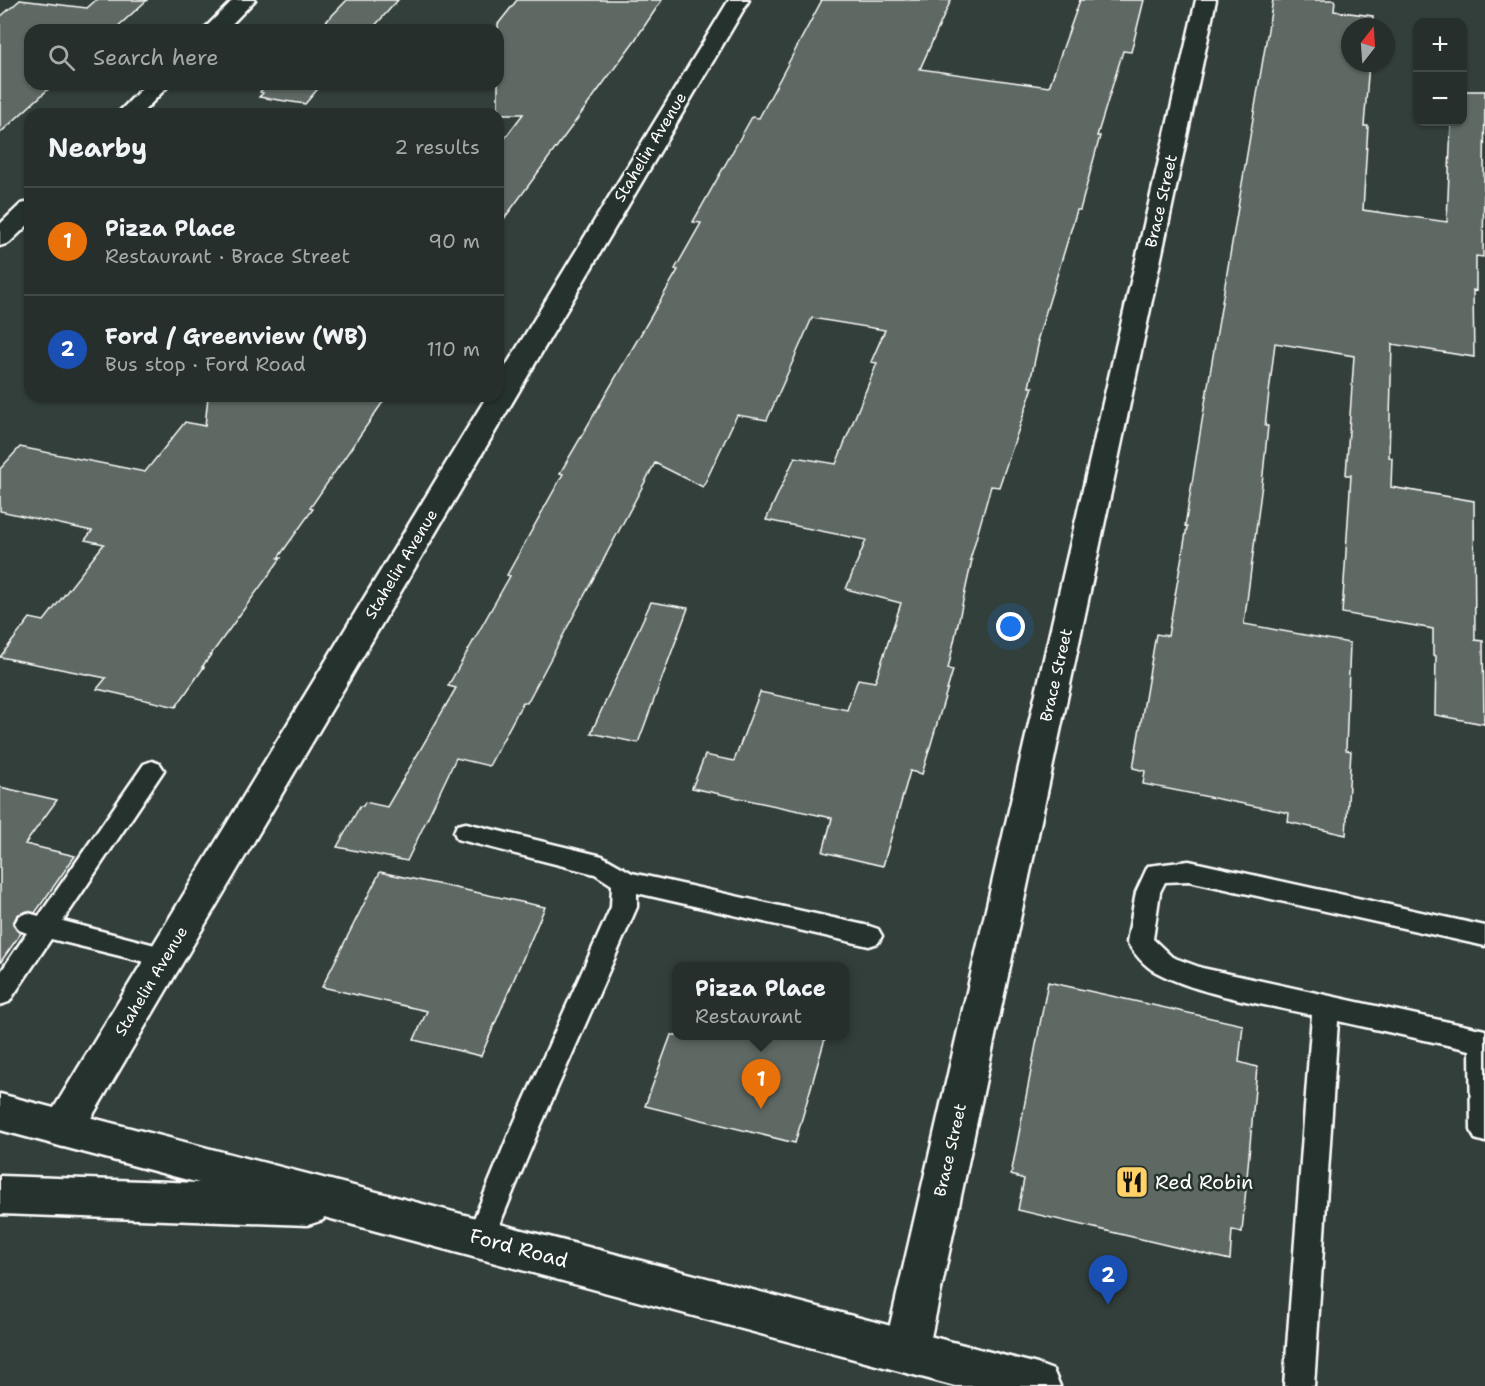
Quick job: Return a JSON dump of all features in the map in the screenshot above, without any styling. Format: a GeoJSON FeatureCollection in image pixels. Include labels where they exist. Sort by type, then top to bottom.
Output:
{"type":"FeatureCollection","features":[{"type":"Feature","properties":{"kind":"street"},"geometry":{"type":"LineString","coordinates":[[220,24],[244,0]]}},
{"type":"Feature","properties":{"kind":"street","name":"Stahelin Avenue"},"geometry":{"type":"LineString","coordinates":[[504,391],[738,0]]}},
{"type":"Feature","properties":{"kind":"street","name":"Brace Street"},"geometry":{"type":"LineString","coordinates":[[906,1351],[1206,0]]}},
{"type":"Feature","properties":{"kind":"street"},"geometry":{"type":"LineString","coordinates":[[134,108],[153,90]]}},
{"type":"Feature","properties":{"kind":"street"},"geometry":{"type":"LineString","coordinates":[[0,238],[24,215]]}},
{"type":"Feature","properties":{"kind":"street","name":"Stahelin Avenue"},"geometry":{"type":"LineString","coordinates":[[63,1129],[497,402]]}},
{"type":"Feature","properties":{"kind":"street","name":"Ford Road"},"geometry":{"type":"LineString","coordinates":[[0,1112],[1037,1386]]}},
{"type":"Feature","properties":{"kind":"street"},"geometry":{"type":"LineString","coordinates":[[0,1194],[370,1209]]}},
{"type":"Feature","properties":{"kind":"lane"},"geometry":{"type":"LineString","coordinates":[[4,982],[36,925],[70,876],[152,770]]}},
{"type":"Feature","properties":{"kind":"lane"},"geometry":{"type":"LineString","coordinates":[[466,832],[602,866],[624,881],[870,936]]}},
{"type":"Feature","properties":{"kind":"lane"},"geometry":{"type":"LineString","coordinates":[[1485,936],[1189,872],[1157,873],[1148,892],[1140,942],[1163,964],[1200,978],[1484,1041],[1485,1130]]}},
{"type":"Feature","properties":{"kind":"lane"},"geometry":{"type":"LineString","coordinates":[[480,1238],[523,1134],[624,907],[624,881]]}},
{"type":"Feature","properties":{"kind":"lane"},"geometry":{"type":"LineString","coordinates":[[36,925],[165,957]]}},
{"type":"Feature","properties":{"kind":"lane"},"geometry":{"type":"LineString","coordinates":[[1299,1386],[1326,1007]]}},
{"type":"Feature","properties":{"kind":"building"},"geometry":{"type":"Polygon","coordinates":[[[20,0],[87,8],[96,0],[147,0],[121,24],[24,24],[24,90],[47,90],[28,108],[24,108],[24,111],[0,133],[0,17],[20,0]]]}},
{"type":"Feature","properties":{"kind":"building"},"geometry":{"type":"Polygon","coordinates":[[[347,0],[398,0],[376,24],[324,24],[347,0]]]}},
{"type":"Feature","properties":{"kind":"building"},"geometry":{"type":"Polygon","coordinates":[[[517,0],[662,0],[504,219],[504,139],[523,114],[504,114],[504,108],[498,108],[498,90],[504,90],[504,24],[498,24],[517,0]]]}},
{"type":"Feature","properties":{"kind":"building"},"geometry":{"type":"Polygon","coordinates":[[[822,0],[951,0],[920,69],[1049,87],[1080,0],[1144,0],[1131,52],[1123,51],[1097,136],[1100,136],[1080,210],[1077,210],[1037,341],[1039,341],[1029,387],[1033,387],[999,487],[991,486],[970,560],[972,560],[948,669],[953,670],[922,774],[910,771],[883,866],[823,852],[832,818],[692,788],[705,755],[734,761],[760,692],[847,710],[858,679],[875,682],[901,603],[846,589],[866,540],[766,520],[795,457],[836,464],[877,363],[871,362],[885,330],[812,318],[767,420],[737,415],[703,487],[655,463],[527,703],[523,702],[489,766],[456,758],[407,861],[337,847],[360,806],[363,806],[365,802],[387,807],[456,688],[448,686],[510,576],[507,575],[563,474],[560,473],[678,270],[675,269],[701,223],[693,222],[752,117],[759,118],[822,0]]]}},
{"type":"Feature","properties":{"kind":"building"},"geometry":{"type":"Polygon","coordinates":[[[1273,0],[1335,0],[1334,11],[1373,16],[1373,18],[1341,18],[1341,72],[1368,72],[1364,126],[1368,126],[1363,210],[1447,222],[1451,126],[1467,126],[1467,91],[1485,91],[1483,257],[1476,256],[1476,291],[1473,290],[1474,357],[1392,344],[1389,457],[1392,458],[1391,487],[1474,501],[1475,640],[1483,641],[1484,724],[1435,715],[1436,656],[1433,655],[1433,629],[1342,613],[1351,475],[1346,475],[1354,356],[1275,343],[1265,426],[1268,426],[1262,484],[1244,624],[1350,643],[1346,750],[1351,751],[1346,835],[1288,822],[1289,813],[1143,784],[1145,771],[1133,768],[1156,634],[1168,636],[1273,0]]]}},
{"type":"Feature","properties":{"kind":"building"},"geometry":{"type":"Polygon","coordinates":[[[262,90],[317,90],[305,104],[259,97],[263,93],[260,92],[262,90]]]}},
{"type":"Feature","properties":{"kind":"building"},"geometry":{"type":"Polygon","coordinates":[[[207,402],[383,402],[310,508],[313,509],[278,558],[281,558],[176,707],[97,689],[106,678],[0,657],[30,618],[44,621],[104,544],[85,540],[92,531],[0,511],[0,469],[20,447],[145,472],[185,422],[205,426],[207,402]]]}},
{"type":"Feature","properties":{"kind":"building"},"geometry":{"type":"Polygon","coordinates":[[[651,602],[688,608],[638,743],[591,733],[651,602]]]}},
{"type":"Feature","properties":{"kind":"building"},"geometry":{"type":"Polygon","coordinates":[[[0,787],[57,800],[25,844],[75,856],[35,913],[27,911],[17,915],[13,924],[21,933],[0,963],[0,787]]]}},
{"type":"Feature","properties":{"kind":"building"},"geometry":{"type":"Polygon","coordinates":[[[380,872],[545,907],[481,1056],[414,1040],[427,1011],[322,987],[380,872]]]}},
{"type":"Feature","properties":{"kind":"building"},"geometry":{"type":"Polygon","coordinates":[[[1048,982],[1243,1025],[1239,1062],[1257,1067],[1242,1232],[1232,1230],[1230,1260],[1018,1210],[1024,1179],[1011,1175],[1048,982]]]}},
{"type":"Feature","properties":{"kind":"building"},"geometry":{"type":"Polygon","coordinates":[[[671,1035],[672,1040],[825,1040],[795,1143],[645,1106],[671,1035]]]}},
{"type":"Feature","properties":{"kind":"place","name":"Pizza Place"},"geometry":{"type":"Point","coordinates":[761,1109]}},
{"type":"Feature","properties":{"kind":"place","name":"Red Robin"},"geometry":{"type":"Point","coordinates":[1132,1182]}},
{"type":"Feature","properties":{"kind":"place","name":"Ford / Greenview (WB)"},"geometry":{"type":"Point","coordinates":[1108,1305]}}]}
